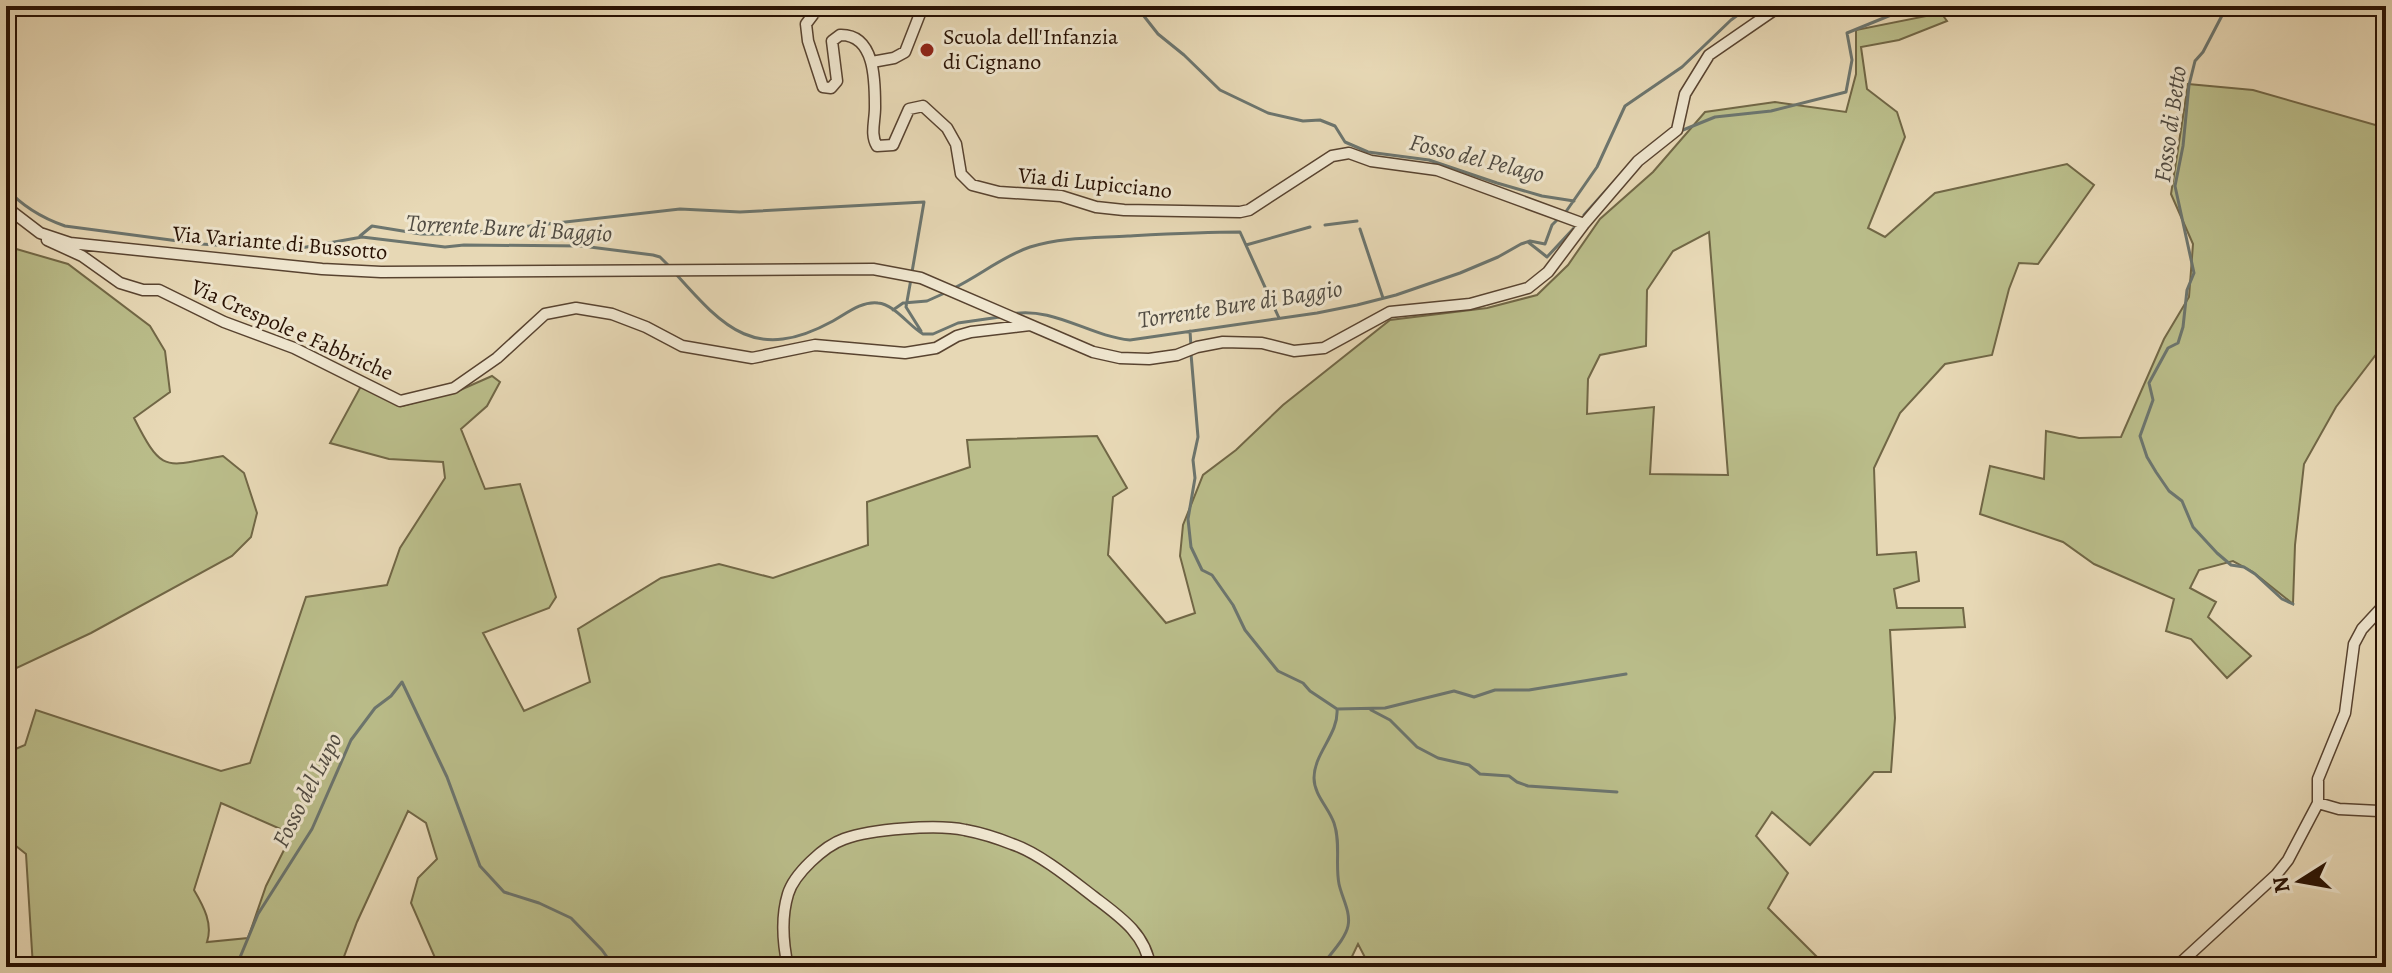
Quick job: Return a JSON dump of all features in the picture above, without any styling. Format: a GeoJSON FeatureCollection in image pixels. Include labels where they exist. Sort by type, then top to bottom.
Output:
{"type":"FeatureCollection","features":[{"type":"Feature","properties":{"kind":"street"},"geometry":{"type":"LineString","coordinates":[[831,6],[815,12],[806,24],[817,75],[823,87],[831,88],[837,81],[832,41],[840,35],[854,37],[864,46],[872,62],[902,56],[923,6]]}},
{"type":"Feature","properties":{"kind":"street","name":"Via Crespole e Fabbriche"},"geometry":{"type":"LineString","coordinates":[[987,306],[1093,352],[1120,358],[1149,359],[1223,342],[1262,343],[1294,351],[1324,348],[1390,312],[1470,304],[1528,288],[1548,272],[1579,222],[1638,161],[1677,130],[1685,94],[1709,55],[1780,6]]}},
{"type":"Feature","properties":{"kind":"street","name":"Via di Lupicciano"},"geometry":{"type":"LineString","coordinates":[[872,62],[873,137],[877,146],[893,145],[909,109],[923,106],[941,121],[951,135],[961,174],[966,181],[989,191],[1061,196],[1096,207],[1124,210],[1227,214],[1249,210],[1332,156],[1349,153],[1371,161],[1437,170],[1579,222]]}},
{"type":"Feature","properties":{"kind":"street","name":"Via Variante di Bussotto"},"geometry":{"type":"LineString","coordinates":[[6,207],[40,233],[83,244],[337,270],[873,269],[921,278],[987,306]]}},
{"type":"Feature","properties":{"kind":"street","name":"Via Crespole e Fabbriche"},"geometry":{"type":"LineString","coordinates":[[40,233],[52,244],[87,259],[120,283],[143,290],[159,290],[224,322],[294,348],[400,401],[454,388],[497,358],[545,314],[576,308],[623,318],[682,346],[752,358],[815,345],[905,353],[936,348],[971,332],[1030,325]]}},
{"type":"Feature","properties":{"kind":"street"},"geometry":{"type":"LineString","coordinates":[[2176,967],[2284,866],[2318,803],[2318,779],[2345,713],[2354,644],[2362,629],[2386,603]]}},
{"type":"Feature","properties":{"kind":"street"},"geometry":{"type":"LineString","coordinates":[[2318,803],[2339,809],[2379,811],[2386,819]]}},
{"type":"Feature","properties":{"kind":"street"},"geometry":{"type":"LineString","coordinates":[[788,967],[783,940],[788,893],[807,865],[842,840],[895,829],[963,829],[1016,845],[1069,878],[1123,920],[1144,945],[1150,967]]}},
{"type":"Feature","properties":{"kind":"green space"},"geometry":{"type":"Polygon","coordinates":[[[1941,13],[1947,21],[1899,40],[1861,47],[1867,89],[1897,112],[1905,137],[1868,228],[1885,237],[1935,193],[2067,164],[2094,185],[2038,264],[2019,263],[1992,355],[1945,364],[1900,413],[1874,468],[1877,555],[1916,552],[1919,581],[1894,589],[1897,608],[1963,608],[1965,627],[1890,630],[1895,718],[1891,772],[1874,772],[1810,845],[1772,812],[1756,836],[1788,873],[1768,908],[1819,959],[1814,967],[1370,967],[1358,944],[1347,967],[439,967],[411,903],[418,878],[437,859],[426,823],[408,811],[357,922],[342,962],[347,967],[33,967],[26,854],[6,838],[6,753],[25,745],[36,710],[221,771],[250,763],[306,597],[387,585],[400,548],[445,478],[443,462],[389,459],[330,443],[361,386],[402,406],[458,391],[492,376],[500,382],[487,406],[461,429],[485,489],[520,484],[556,597],[549,608],[483,633],[524,711],[590,682],[578,629],[661,578],[719,564],[773,578],[868,545],[867,502],[970,467],[967,440],[1097,436],[1127,488],[1113,497],[1108,555],[1166,623],[1195,613],[1180,556],[1183,525],[1203,475],[1236,450],[1283,405],[1390,320],[1487,308],[1537,295],[1568,265],[1600,219],[1653,172],[1705,112],[1775,102],[1846,112],[1856,74],[1856,30],[1941,13]],[[1709,232],[1673,251],[1647,290],[1646,346],[1600,355],[1588,379],[1587,414],[1654,407],[1650,474],[1728,475],[1709,232]],[[221,803],[194,890],[208,922],[207,942],[248,938],[266,886],[292,834],[221,803]]]}},
{"type":"Feature","properties":{"kind":"green space"},"geometry":{"type":"Polygon","coordinates":[[[2188,84],[2253,90],[2386,128],[2386,345],[2336,407],[2304,464],[2295,545],[2293,604],[2253,572],[2233,561],[2199,570],[2190,588],[2216,602],[2208,617],[2251,656],[2227,678],[2191,639],[2166,631],[2174,599],[2094,564],[2063,542],[1980,514],[1990,466],[2044,479],[2046,431],[2079,438],[2121,437],[2164,339],[2189,297],[2193,244],[2171,194],[2188,84]]]}},
{"type":"Feature","properties":{"kind":"green space"},"geometry":{"type":"Polygon","coordinates":[[[6,246],[68,264],[150,326],[165,351],[170,392],[134,418],[144,436],[159,458],[167,462],[223,456],[244,473],[257,513],[251,537],[232,556],[91,633],[6,673],[6,246]]]}},
{"type":"Feature","properties":{"kind":"waterway","name":"Fosso del Pelago"},"geometry":{"type":"LineString","coordinates":[[1136,6],[1158,34],[1220,90],[1268,113],[1303,121],[1320,120],[1335,126],[1345,142],[1368,152],[1429,160],[1542,196],[1574,201]]}},
{"type":"Feature","properties":{"kind":"waterway","name":"Torrente Bure di Baggio"},"geometry":{"type":"LineString","coordinates":[[1565,213],[1597,167],[1625,106],[1682,67],[1750,6]]}},
{"type":"Feature","properties":{"kind":"waterway"},"geometry":{"type":"LineString","coordinates":[[1683,130],[1715,117],[1771,111],[1846,92],[1852,60],[1847,33],[1913,6]]}},
{"type":"Feature","properties":{"kind":"waterway","name":"Fosso di Betto"},"geometry":{"type":"LineString","coordinates":[[2227,6],[2195,61],[2189,85],[2183,146],[2175,186],[2194,273],[2187,290],[2178,343],[2168,348],[2149,383],[2153,400],[2140,436],[2147,457],[2169,491],[2182,501],[2193,527],[2231,565],[2244,567],[2282,599],[2293,604]]}},
{"type":"Feature","properties":{"kind":"waterway"},"geometry":{"type":"LineString","coordinates":[[1584,215],[1635,158]]}},
{"type":"Feature","properties":{"kind":"waterway","name":"Torrente Bure di Baggio"},"geometry":{"type":"LineString","coordinates":[[6,188],[33,211],[65,226],[201,244],[301,248],[362,237],[445,247],[582,246],[653,255],[660,257],[670,267]]}},
{"type":"Feature","properties":{"kind":"waterway"},"geometry":{"type":"LineString","coordinates":[[360,236],[372,226],[421,234],[460,234],[680,209],[740,212],[924,202],[912,272]]}},
{"type":"Feature","properties":{"kind":"waterway","name":"Torrente Bure di Baggio"},"geometry":{"type":"LineString","coordinates":[[1011,314],[1042,314],[1130,340],[1317,313],[1396,295],[1460,273],[1530,241],[1545,244],[1552,225],[1559,218]]}},
{"type":"Feature","properties":{"kind":"waterway"},"geometry":{"type":"LineString","coordinates":[[1325,225],[1357,221]]}},
{"type":"Feature","properties":{"kind":"waterway"},"geometry":{"type":"LineString","coordinates":[[1246,245],[1310,227]]}},
{"type":"Feature","properties":{"kind":"waterway"},"geometry":{"type":"LineString","coordinates":[[1528,242],[1547,257],[1574,228]]}},
{"type":"Feature","properties":{"kind":"waterway"},"geometry":{"type":"LineString","coordinates":[[1360,229],[1383,298]]}},
{"type":"Feature","properties":{"kind":"waterway"},"geometry":{"type":"LineString","coordinates":[[954,288],[1020,251],[1054,241],[1240,232],[1279,318]]}},
{"type":"Feature","properties":{"kind":"waterway","name":"Torrente Bure di Baggio"},"geometry":{"type":"LineString","coordinates":[[675,273],[727,324],[744,334],[762,339],[783,339],[806,333],[872,303],[890,307],[923,334],[933,334],[958,323],[1000,317]]}},
{"type":"Feature","properties":{"kind":"waterway"},"geometry":{"type":"LineString","coordinates":[[911,279],[906,307],[921,331]]}},
{"type":"Feature","properties":{"kind":"waterway"},"geometry":{"type":"LineString","coordinates":[[893,310],[903,303],[927,301],[947,292]]}},
{"type":"Feature","properties":{"kind":"waterway"},"geometry":{"type":"LineString","coordinates":[[1190,331],[1191,347]]}},
{"type":"Feature","properties":{"kind":"waterway"},"geometry":{"type":"LineString","coordinates":[[1191,354],[1198,437],[1188,519],[1191,547],[1202,570],[1212,575],[1233,605],[1245,630],[1278,671],[1303,683],[1337,709]]}},
{"type":"Feature","properties":{"kind":"waterway"},"geometry":{"type":"LineString","coordinates":[[1337,709],[1385,708],[1454,691],[1474,697],[1495,690],[1529,690],[1626,674]]}},
{"type":"Feature","properties":{"kind":"waterway","name":"Fosso del Lupo"},"geometry":{"type":"LineString","coordinates":[[236,967],[258,914],[312,829],[351,740],[375,708],[391,696],[402,682],[447,777],[480,866],[504,892],[539,903],[571,918],[614,967]]}},
{"type":"Feature","properties":{"kind":"waterway"},"geometry":{"type":"LineString","coordinates":[[1321,967],[1344,937],[1349,921],[1338,876],[1336,831],[1332,817],[1316,790],[1314,778],[1318,760],[1334,727],[1337,709]]}},
{"type":"Feature","properties":{"kind":"waterway"},"geometry":{"type":"LineString","coordinates":[[1371,710],[1390,720],[1417,747],[1438,758],[1469,765],[1480,774],[1509,776],[1528,786],[1617,792]]}},
{"type":"Feature","properties":{"kind":"place","name":"Scuola dell'Infanzia di Cignano"},"geometry":{"type":"Point","coordinates":[927,50]}}]}
